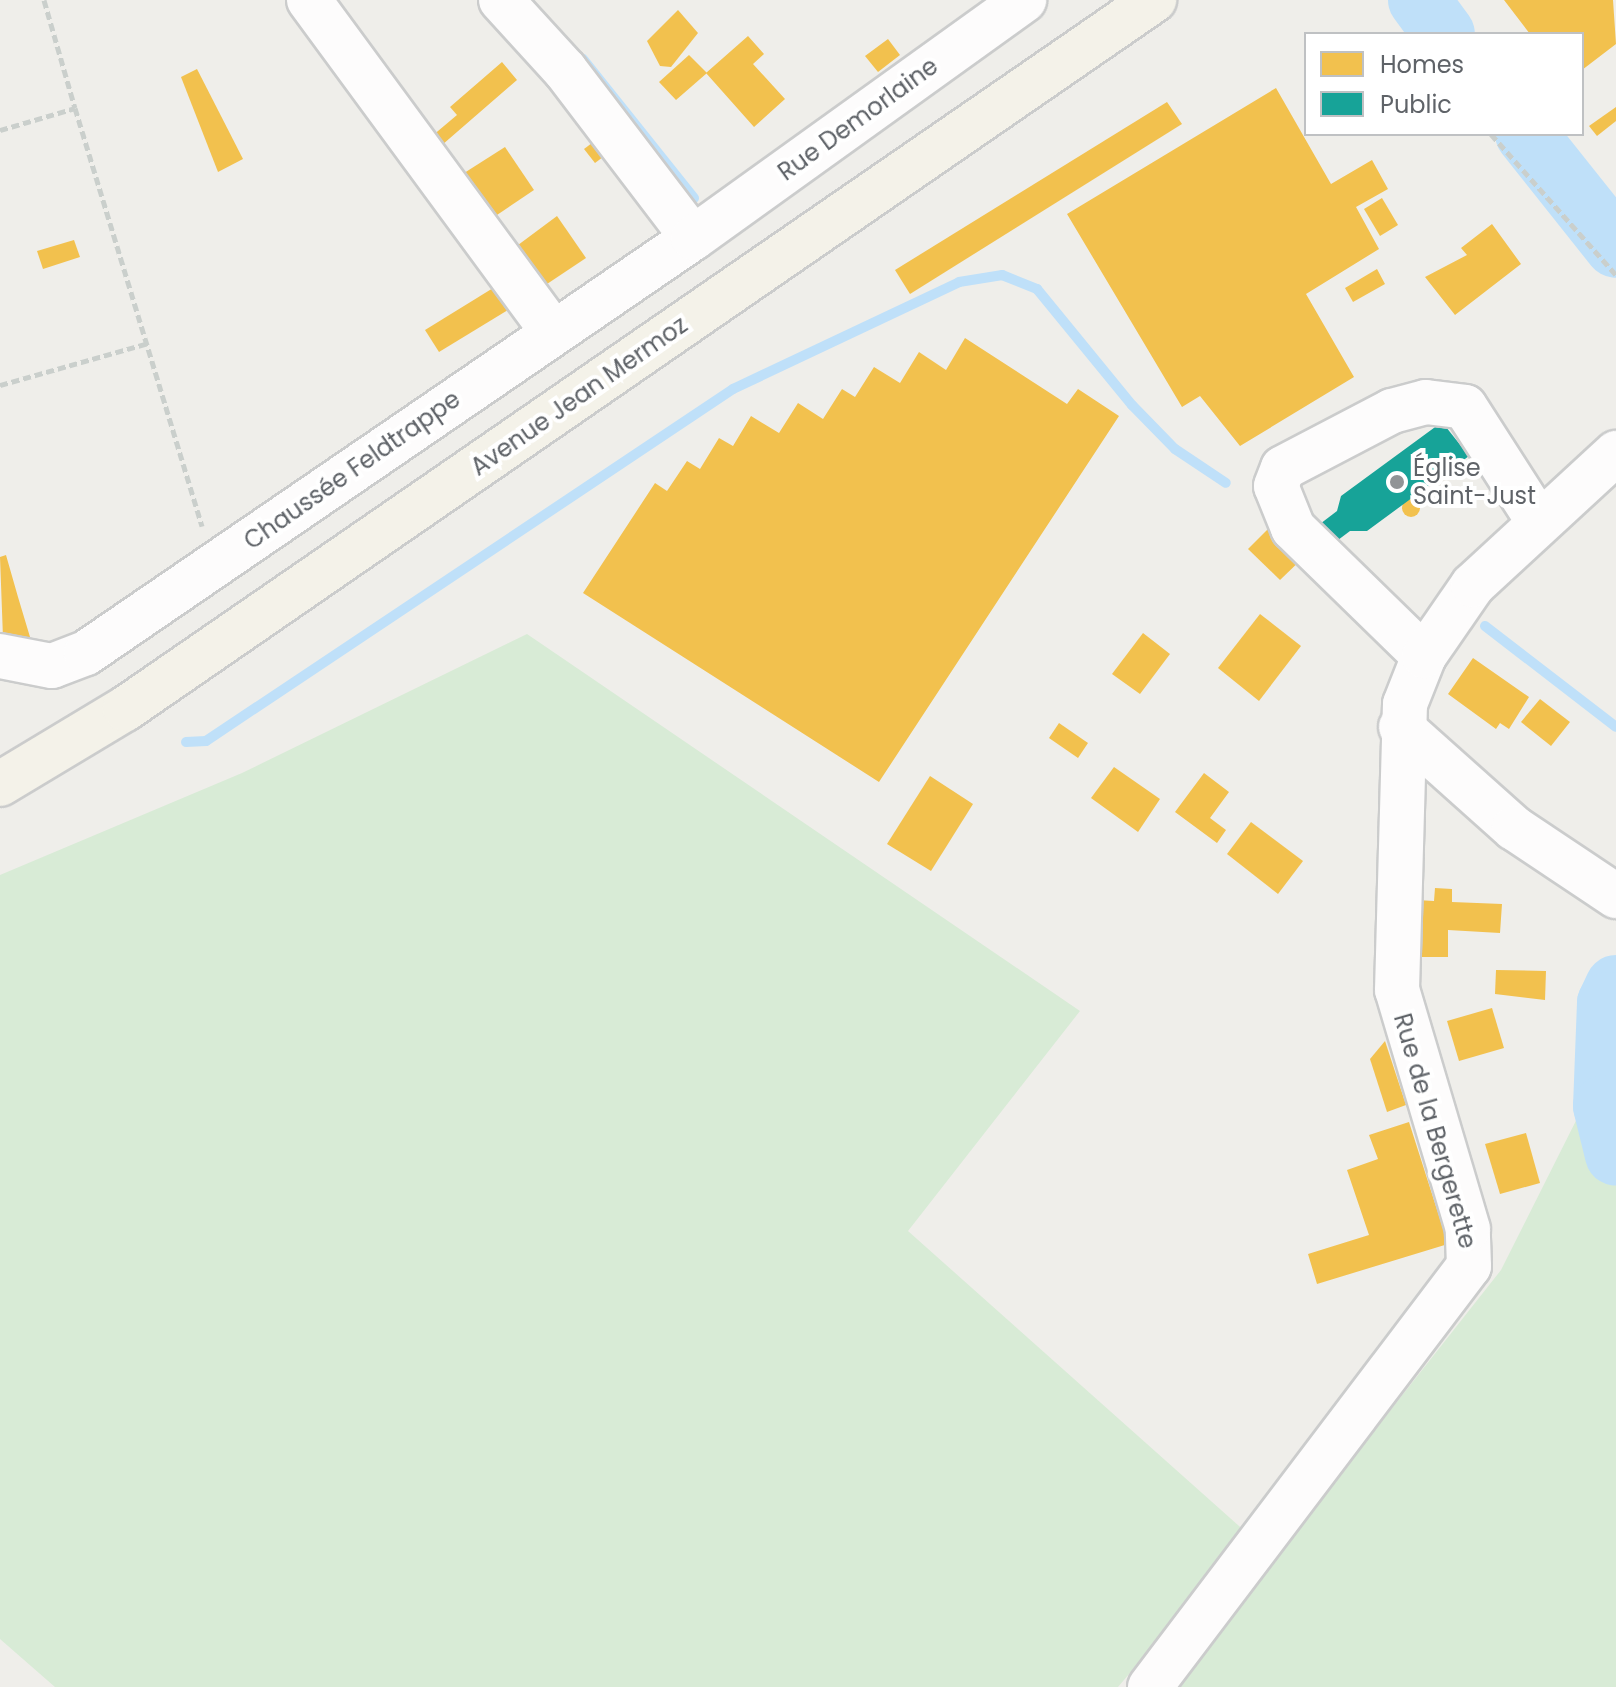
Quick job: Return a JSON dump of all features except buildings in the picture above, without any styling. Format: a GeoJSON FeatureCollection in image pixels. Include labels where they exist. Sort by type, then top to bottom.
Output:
{"type":"FeatureCollection","features":[{"type":"Feature","properties":{"kind":"main road","name":"Avenue Jean Mermoz"},"geometry":{"type":"LineString","coordinates":[[0,784],[125,709],[1154,0]]}},
{"type":"Feature","properties":{"kind":"street"},"geometry":{"type":"LineString","coordinates":[[309,0],[553,332]]}},
{"type":"Feature","properties":{"kind":"street"},"geometry":{"type":"LineString","coordinates":[[501,0],[565,70],[693,238]]}},
{"type":"Feature","properties":{"kind":"street","name":"Rue Demorlaine"},"geometry":{"type":"LineString","coordinates":[[693,238],[1024,0]]}},
{"type":"Feature","properties":{"kind":"street","name":"Chaussée Feldtrappe"},"geometry":{"type":"LineString","coordinates":[[0,656],[64,663],[214,566],[693,238]]}},
{"type":"Feature","properties":{"kind":"street"},"geometry":{"type":"LineString","coordinates":[[1424,656],[1293,528],[1276,486],[1283,468],[1392,411],[1426,402],[1465,407],[1537,519]]}},
{"type":"Feature","properties":{"kind":"street","name":"Rue de la Bergerette"},"geometry":{"type":"LineString","coordinates":[[1150,1687],[1455,1289],[1473,1255],[1400,1018],[1401,727],[1424,656],[1473,585],[1537,519],[1616,453]]}},
{"type":"Feature","properties":{"kind":"street"},"geometry":{"type":"LineString","coordinates":[[1401,727],[1514,828],[1616,896]]}},
{"type":"Feature","properties":{"kind":"path"},"geometry":{"type":"LineString","coordinates":[[44,0],[214,566]]}},
{"type":"Feature","properties":{"kind":"path"},"geometry":{"type":"LineString","coordinates":[[0,130],[75,108]]}},
{"type":"Feature","properties":{"kind":"path"},"geometry":{"type":"LineString","coordinates":[[1493,136],[1616,275]]}},
{"type":"Feature","properties":{"kind":"path"},"geometry":{"type":"LineString","coordinates":[[0,385],[148,343]]}},
{"type":"Feature","properties":{"kind":"green space"},"geometry":{"type":"Polygon","coordinates":[[[527,634],[1080,1011],[908,1231],[1248,1534],[1118,1687],[55,1687],[0,1639],[0,875],[242,773],[527,634]]]}},
{"type":"Feature","properties":{"kind":"green space"},"geometry":{"type":"Polygon","coordinates":[[[1616,1041],[1616,1687],[1172,1687],[1501,1270],[1616,1041]]]}},
{"type":"Feature","properties":{"kind":"waterway"},"geometry":{"type":"LineString","coordinates":[[1419,0],[1443,32]]}},
{"type":"Feature","properties":{"kind":"waterway"},"geometry":{"type":"LineString","coordinates":[[583,59],[694,198]]}},
{"type":"Feature","properties":{"kind":"waterway"},"geometry":{"type":"LineString","coordinates":[[1528,136],[1616,247]]}},
{"type":"Feature","properties":{"kind":"waterway"},"geometry":{"type":"LineString","coordinates":[[186,742],[206,741],[733,389],[959,282],[1002,275],[1037,289],[1132,405],[1175,449],[1226,483]]}},
{"type":"Feature","properties":{"kind":"waterway"},"geometry":{"type":"LineString","coordinates":[[1485,626],[1616,727]]}},
{"type":"Feature","properties":{"kind":"waterway"},"geometry":{"type":"LineString","coordinates":[[1616,986],[1608,1003],[1604,1106],[1616,1155]]}},
{"type":"Feature","properties":{"kind":"place","name":"Église Saint-Just"},"geometry":{"type":"Point","coordinates":[1397,482]}}]}
